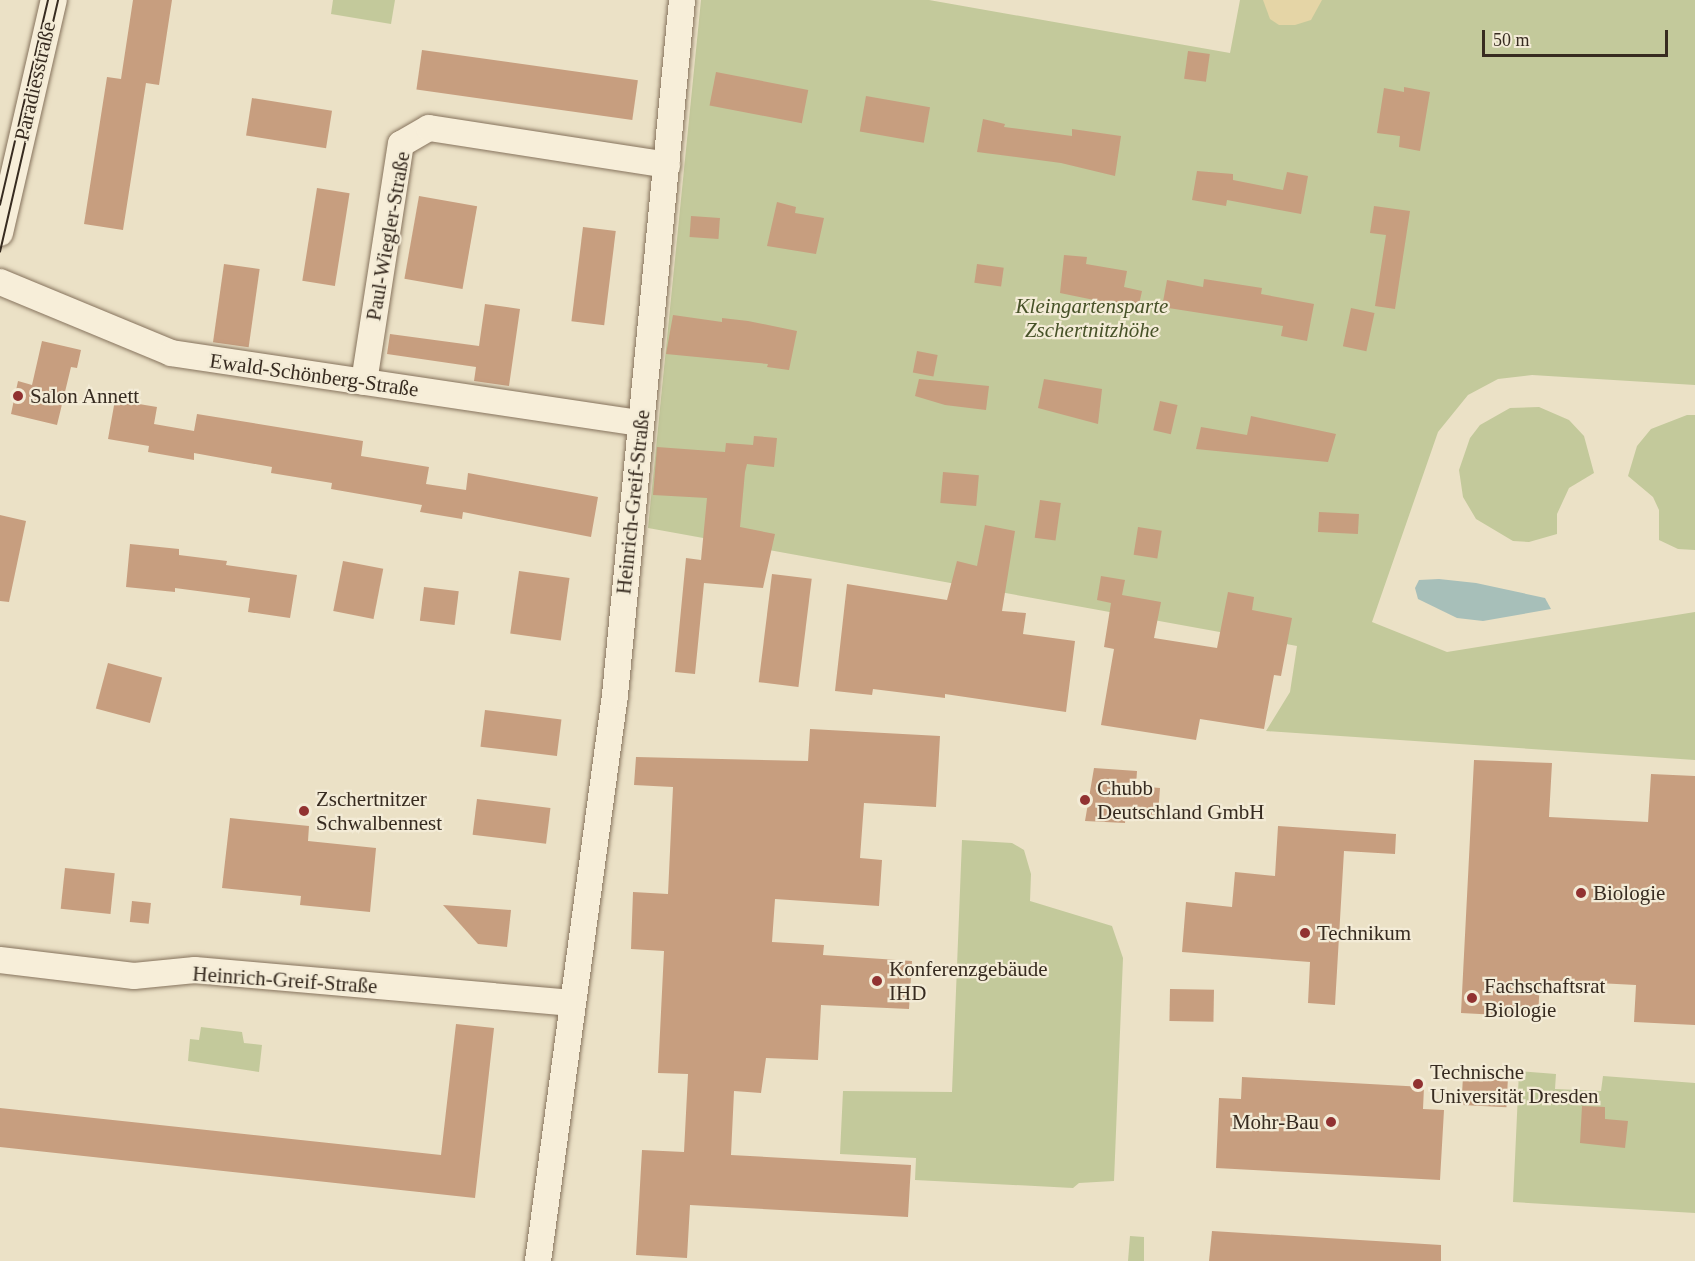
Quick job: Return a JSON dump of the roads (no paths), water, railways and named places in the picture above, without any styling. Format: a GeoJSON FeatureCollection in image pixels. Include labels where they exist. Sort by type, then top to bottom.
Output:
{"type":"FeatureCollection","features":[{"type":"Feature","properties":{"kind":"street","name":"Paradiesstraße"},"geometry":{"type":"LineString","coordinates":[[0,233],[54,0]]}},
{"type":"Feature","properties":{"kind":"street","name":"Heinrich-Greif-Straße"},"geometry":{"type":"LineString","coordinates":[[538,1261],[570,1003],[615,695],[682,0]]}},
{"type":"Feature","properties":{"kind":"street","name":"Paul-Wiegler-Straße"},"geometry":{"type":"LineString","coordinates":[[364,382],[400,144],[429,128],[667,165]]}},
{"type":"Feature","properties":{"kind":"street","name":"Ewald-Schönberg-Straße"},"geometry":{"type":"LineString","coordinates":[[0,282],[171,353],[640,423]]}},
{"type":"Feature","properties":{"kind":"street","name":"Heinrich-Greif-Straße"},"geometry":{"type":"LineString","coordinates":[[0,960],[134,976],[195,970],[570,1003]]}},
{"type":"Feature","properties":{"kind":"water"},"geometry":{"type":"Polygon","coordinates":[[[1439,579],[1476,583],[1545,598],[1551,609],[1483,621],[1457,618],[1418,599],[1415,588],[1419,580],[1439,579]]]}},
{"type":"Feature","properties":{"kind":"tram line"},"geometry":{"type":"LineString","coordinates":[[0,205],[48,0]]}},
{"type":"Feature","properties":{"kind":"tram line"},"geometry":{"type":"LineString","coordinates":[[0,252],[58,0]]}},
{"type":"Feature","properties":{"kind":"place","name":"Salon Annett"},"geometry":{"type":"Point","coordinates":[18,396]}},
{"type":"Feature","properties":{"kind":"place","name":"Chubb Deutschland GmbH"},"geometry":{"type":"Point","coordinates":[1085,800]}},
{"type":"Feature","properties":{"kind":"place","name":"Zschertnitzer Schwalbennest"},"geometry":{"type":"Point","coordinates":[304,811]}},
{"type":"Feature","properties":{"kind":"place","name":"Biologie"},"geometry":{"type":"Point","coordinates":[1581,893]}},
{"type":"Feature","properties":{"kind":"place","name":"Technikum"},"geometry":{"type":"Point","coordinates":[1305,933]}},
{"type":"Feature","properties":{"kind":"place","name":"Konferenzgebäude IHD"},"geometry":{"type":"Point","coordinates":[877,981]}},
{"type":"Feature","properties":{"kind":"place","name":"Fachschaftsrat Biologie"},"geometry":{"type":"Point","coordinates":[1472,998]}},
{"type":"Feature","properties":{"kind":"place","name":"Technische Universität Dresden"},"geometry":{"type":"Point","coordinates":[1418,1084]}},
{"type":"Feature","properties":{"kind":"place","name":"Mohr-Bau"},"geometry":{"type":"Point","coordinates":[1331,1122]}},
{"type":"Feature","properties":{"kind":"park label","name":"Kleingartensparte Zschertnitzhöhe"},"geometry":{"type":"Point","coordinates":[1092,318]}}]}
